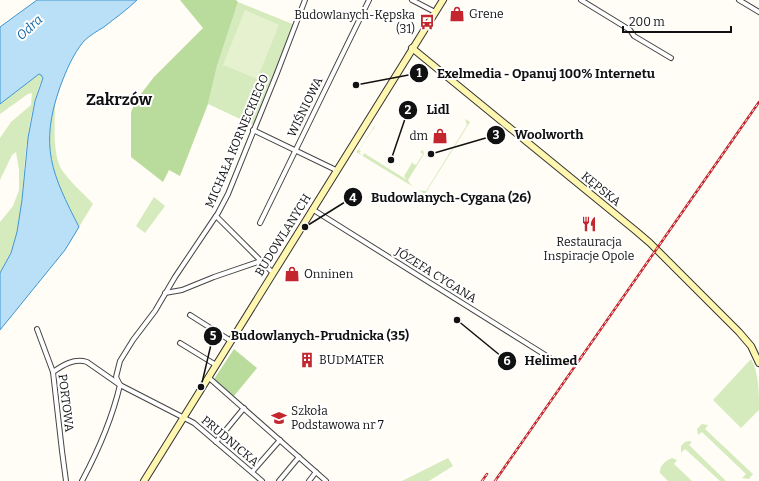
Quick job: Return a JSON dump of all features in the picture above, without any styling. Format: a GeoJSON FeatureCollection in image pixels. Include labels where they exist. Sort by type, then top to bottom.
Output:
{"type":"FeatureCollection","features":[{"type":"Feature","properties":{"kind":"main road","name":"BUDOWLANYCH"},"geometry":{"type":"LineString","coordinates":[[144,481],[443,0]]}},
{"type":"Feature","properties":{"kind":"main road","name":"KĘPSKA"},"geometry":{"type":"LineString","coordinates":[[412,48],[650,243],[739,332],[751,346],[759,361]]}},
{"type":"Feature","properties":{"kind":"street","name":"MICHAŁA KORNECKIEGO"},"geometry":{"type":"LineString","coordinates":[[82,481],[102,439],[114,408],[120,385],[116,376],[120,361],[133,340],[155,311],[165,292],[216,216],[228,194],[305,0]]}},
{"type":"Feature","properties":{"kind":"street","name":"WIŚNIOWA"},"geometry":{"type":"LineString","coordinates":[[260,223],[369,0]]}},
{"type":"Feature","properties":{"kind":"street"},"geometry":{"type":"LineString","coordinates":[[412,0],[435,12]]}},
{"type":"Feature","properties":{"kind":"street"},"geometry":{"type":"LineString","coordinates":[[581,0],[630,30],[634,36],[671,58]]}},
{"type":"Feature","properties":{"kind":"street"},"geometry":{"type":"LineString","coordinates":[[739,0],[759,12]]}},
{"type":"Feature","properties":{"kind":"street"},"geometry":{"type":"LineString","coordinates":[[253,130],[336,170]]}},
{"type":"Feature","properties":{"kind":"street","name":"JÓZEFA CYGANA"},"geometry":{"type":"LineString","coordinates":[[312,209],[550,358]]}},
{"type":"Feature","properties":{"kind":"street"},"geometry":{"type":"LineString","coordinates":[[216,216],[273,272]]}},
{"type":"Feature","properties":{"kind":"street"},"geometry":{"type":"LineString","coordinates":[[165,292],[182,290],[260,260]]}},
{"type":"Feature","properties":{"kind":"street"},"geometry":{"type":"LineString","coordinates":[[190,315],[231,341]]}},
{"type":"Feature","properties":{"kind":"street","name":"PORTOWA"},"geometry":{"type":"LineString","coordinates":[[37,329],[53,372],[66,481]]}},
{"type":"Feature","properties":{"kind":"street"},"geometry":{"type":"LineString","coordinates":[[180,343],[216,366]]}},
{"type":"Feature","properties":{"kind":"street","name":"PRUDNICKA"},"geometry":{"type":"LineString","coordinates":[[53,372],[61,366],[73,361],[82,360],[87,362],[120,385],[194,423],[262,481]]}},
{"type":"Feature","properties":{"kind":"street"},"geometry":{"type":"LineString","coordinates":[[208,377],[326,481]]}},
{"type":"Feature","properties":{"kind":"street"},"geometry":{"type":"LineString","coordinates":[[216,442],[244,408]]}},
{"type":"Feature","properties":{"kind":"street"},"geometry":{"type":"LineString","coordinates":[[252,472],[280,440]]}},
{"type":"Feature","properties":{"kind":"street"},"geometry":{"type":"LineString","coordinates":[[279,481],[299,457]]}},
{"type":"Feature","properties":{"kind":"street"},"geometry":{"type":"LineString","coordinates":[[309,481],[316,472]]}},
{"type":"Feature","properties":{"kind":"green space"},"geometry":{"type":"Polygon","coordinates":[[[180,0],[236,0],[238,2],[217,66],[208,104],[180,176],[169,170],[163,182],[131,157],[131,112],[137,99],[154,77],[203,28],[180,0]]]}},
{"type":"Feature","properties":{"kind":"green space"},"geometry":{"type":"Polygon","coordinates":[[[238,2],[295,25],[255,126],[208,104],[217,66],[238,2]]]}},
{"type":"Feature","properties":{"kind":"green space"},"geometry":{"type":"Polygon","coordinates":[[[245,10],[279,25],[257,79],[223,65],[245,10]]]}},
{"type":"Feature","properties":{"kind":"green space"},"geometry":{"type":"Polygon","coordinates":[[[39,74],[43,76],[38,88],[30,124],[19,224],[9,257],[0,273],[0,222],[13,206],[19,190],[19,170],[16,152],[12,155],[0,180],[0,138],[11,122],[31,105],[32,93],[28,94],[0,114],[0,104],[39,74]]]}},
{"type":"Feature","properties":{"kind":"green space"},"geometry":{"type":"Polygon","coordinates":[[[438,102],[470,122],[425,194],[417,189],[426,191],[467,125],[465,119],[438,102]]]}},
{"type":"Feature","properties":{"kind":"green space"},"geometry":{"type":"Polygon","coordinates":[[[55,103],[55,147],[59,164],[69,179],[93,204],[79,227],[57,180],[51,156],[50,127],[55,103]]]}},
{"type":"Feature","properties":{"kind":"green space"},"geometry":{"type":"Polygon","coordinates":[[[375,125],[374,129],[359,150],[361,151],[359,153],[363,156],[364,153],[407,180],[404,176],[413,162],[413,164],[416,165],[423,154],[420,152],[423,150],[424,154],[408,180],[414,187],[356,152],[375,125]]]}},
{"type":"Feature","properties":{"kind":"green space"},"geometry":{"type":"Polygon","coordinates":[[[154,197],[165,206],[145,233],[136,226],[154,197]]]}},
{"type":"Feature","properties":{"kind":"green space"},"geometry":{"type":"Polygon","coordinates":[[[234,349],[257,368],[234,396],[214,379],[234,349]]]}},
{"type":"Feature","properties":{"kind":"green space"},"geometry":{"type":"Polygon","coordinates":[[[751,359],[756,370],[759,390],[759,410],[741,428],[713,400],[751,359]]]}},
{"type":"Feature","properties":{"kind":"green space"},"geometry":{"type":"Polygon","coordinates":[[[702,424],[708,425],[705,429],[753,474],[749,479],[742,478],[746,474],[702,432],[698,435],[697,429],[702,424]]]}},
{"type":"Feature","properties":{"kind":"green space"},"geometry":{"type":"Polygon","coordinates":[[[685,442],[692,442],[689,445],[726,481],[720,481],[685,449],[681,453],[681,446],[685,442]]]}},
{"type":"Feature","properties":{"kind":"green space"},"geometry":{"type":"Polygon","coordinates":[[[448,458],[453,466],[429,481],[402,481],[448,458]]]}},
{"type":"Feature","properties":{"kind":"green space"},"geometry":{"type":"Polygon","coordinates":[[[672,458],[677,460],[674,464],[692,481],[668,481],[660,473],[663,464],[672,458]]]}},
{"type":"Feature","properties":{"kind":"water","name":"Odra"},"geometry":{"type":"Polygon","coordinates":[[[37,0],[137,0],[125,11],[84,41],[73,57],[60,87],[50,127],[52,160],[62,191],[79,227],[65,250],[0,330],[0,273],[11,253],[17,232],[22,200],[28,138],[35,101],[43,78],[39,74],[0,104],[0,27],[37,0]]]}},
{"type":"Feature","properties":{"kind":"railway"},"geometry":{"type":"LineString","coordinates":[[495,481],[759,102]]}},
{"type":"Feature","properties":{"kind":"railway"},"geometry":{"type":"LineString","coordinates":[[482,481],[487,474]]}},
{"type":"Feature","properties":{"kind":"place","name":"Grene"},"geometry":{"type":"Point","coordinates":[457,14]}},
{"type":"Feature","properties":{"kind":"place","name":"Budowlanych-Kępska (31)"},"geometry":{"type":"Point","coordinates":[427,22]}},
{"type":"Feature","properties":{"kind":"place","name":"Exelmedia - Opanuj 100% Internetu"},"geometry":{"type":"Point","coordinates":[356,85]}},
{"type":"Feature","properties":{"kind":"place","name":"dm"},"geometry":{"type":"Point","coordinates":[440,136]}},
{"type":"Feature","properties":{"kind":"place","name":"Woolworth"},"geometry":{"type":"Point","coordinates":[431,154]}},
{"type":"Feature","properties":{"kind":"place","name":"Lidl"},"geometry":{"type":"Point","coordinates":[391,160]}},
{"type":"Feature","properties":{"kind":"place","name":"Restauracja Inspiracje Opole"},"geometry":{"type":"Point","coordinates":[589,224]}},
{"type":"Feature","properties":{"kind":"place","name":"Budowlanych-Cygana (26)"},"geometry":{"type":"Point","coordinates":[305,227]}},
{"type":"Feature","properties":{"kind":"place","name":"Onninen"},"geometry":{"type":"Point","coordinates":[292,274]}},
{"type":"Feature","properties":{"kind":"place","name":"Helimed"},"geometry":{"type":"Point","coordinates":[457,320]}},
{"type":"Feature","properties":{"kind":"place","name":"BUDMATER"},"geometry":{"type":"Point","coordinates":[307,360]}},
{"type":"Feature","properties":{"kind":"place","name":"Budowlanych-Prudnicka (35)"},"geometry":{"type":"Point","coordinates":[201,387]}},
{"type":"Feature","properties":{"kind":"place","name":"Szkoła Podstawowa nr 7"},"geometry":{"type":"Point","coordinates":[279,418]}},
{"type":"Feature","properties":{"kind":"district","name":"Zakrzów"},"geometry":{"type":"Point","coordinates":[119,99]}}]}
